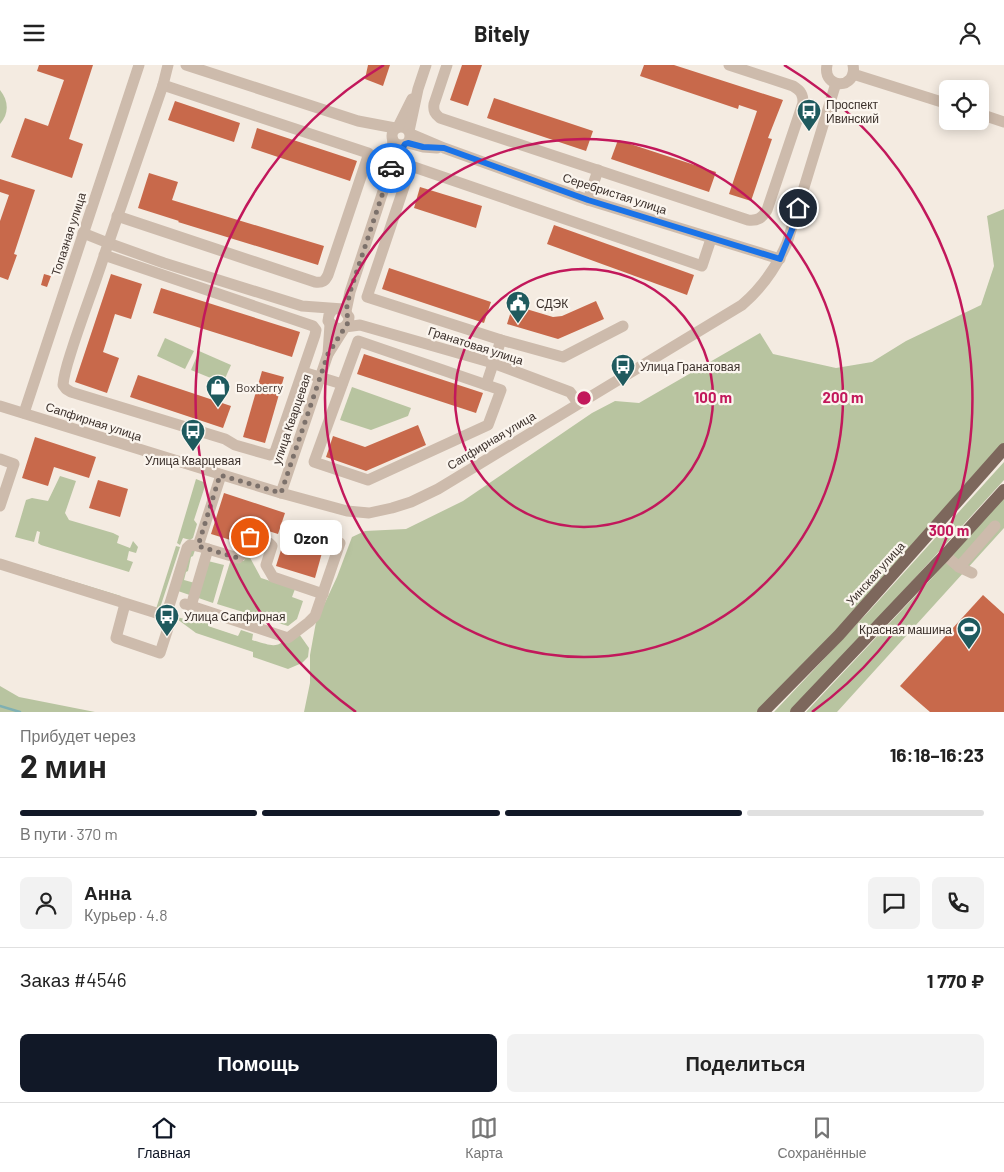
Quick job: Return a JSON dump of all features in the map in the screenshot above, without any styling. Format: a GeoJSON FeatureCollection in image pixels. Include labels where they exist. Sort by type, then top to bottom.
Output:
{"type":"FeatureCollection","features":[{"type":"Feature","properties":{"kind":"main road","name":"Уинская улица"},"geometry":{"type":"LineString","coordinates":[[763,712],[839,635],[1004,449]]}},
{"type":"Feature","properties":{"kind":"main road"},"geometry":{"type":"LineString","coordinates":[[796,712],[1004,490]]}},
{"type":"Feature","properties":{"kind":"street","name":"Топазная улица"},"geometry":{"type":"LineString","coordinates":[[24,413],[139,65]]}},
{"type":"Feature","properties":{"kind":"street"},"geometry":{"type":"LineString","coordinates":[[104,255],[309,323],[316,330],[275,453],[270,455],[235,445],[225,439],[66,389],[62,385],[63,379],[104,255],[108,243],[163,85],[168,65]]}},
{"type":"Feature","properties":{"kind":"street"},"geometry":{"type":"LineString","coordinates":[[186,65],[358,121],[377,132],[395,133],[404,127],[408,138]]}},
{"type":"Feature","properties":{"kind":"street"},"geometry":{"type":"LineString","coordinates":[[390,170],[408,138],[418,89],[426,65]]}},
{"type":"Feature","properties":{"kind":"street"},"geometry":{"type":"LineString","coordinates":[[447,65],[433,110],[440,118],[748,220],[756,221],[763,217],[767,210],[800,112],[803,96],[800,90],[793,86],[729,65]]}},
{"type":"Feature","properties":{"kind":"street"},"geometry":{"type":"LineString","coordinates":[[826,65],[826,75],[832,82],[848,81],[853,70],[939,101]]}},
{"type":"Feature","properties":{"kind":"street","name":"Сапфирная улица"},"geometry":{"type":"LineString","coordinates":[[0,406],[220,475],[347,511],[369,513],[392,508],[428,495],[742,305],[757,292],[780,259],[793,227],[836,83]]}},
{"type":"Feature","properties":{"kind":"street"},"geometry":{"type":"LineString","coordinates":[[118,216],[315,282],[325,281],[328,275],[368,153],[163,85]]}},
{"type":"Feature","properties":{"kind":"street"},"geometry":{"type":"LineString","coordinates":[[328,354],[329,315],[341,311],[350,292],[390,170],[395,133],[418,89]]}},
{"type":"Feature","properties":{"kind":"street"},"geometry":{"type":"LineString","coordinates":[[989,117],[1004,122]]}},
{"type":"Feature","properties":{"kind":"street"},"geometry":{"type":"LineString","coordinates":[[395,133],[398,144],[408,138]]}},
{"type":"Feature","properties":{"kind":"street","name":"Серебристая улица"},"geometry":{"type":"LineString","coordinates":[[408,138],[423,147],[444,148],[588,200],[780,259]]}},
{"type":"Feature","properties":{"kind":"street"},"geometry":{"type":"LineString","coordinates":[[623,327],[563,357],[501,340],[367,297],[411,165],[702,266],[711,239]]}},
{"type":"Feature","properties":{"kind":"street"},"geometry":{"type":"LineString","coordinates":[[588,200],[598,171]]}},
{"type":"Feature","properties":{"kind":"street"},"geometry":{"type":"LineString","coordinates":[[83,233],[108,243],[302,306],[341,311],[349,321],[328,354]]}},
{"type":"Feature","properties":{"kind":"street"},"geometry":{"type":"LineString","coordinates":[[302,306],[339,329],[345,327]]}},
{"type":"Feature","properties":{"kind":"street","name":"Гранатовая улица"},"geometry":{"type":"LineString","coordinates":[[341,311],[360,325],[493,363],[570,392],[578,403]]}},
{"type":"Feature","properties":{"kind":"street","name":"Гранатовая улица"},"geometry":{"type":"LineString","coordinates":[[345,327],[360,325]]}},
{"type":"Feature","properties":{"kind":"street"},"geometry":{"type":"LineString","coordinates":[[486,385],[501,340]]}},
{"type":"Feature","properties":{"kind":"street"},"geometry":{"type":"LineString","coordinates":[[358,341],[501,390],[488,425],[368,480],[314,461],[342,384],[358,341]]}},
{"type":"Feature","properties":{"kind":"street","name":"улица Кварцевая"},"geometry":{"type":"LineString","coordinates":[[281,493],[328,354]]}},
{"type":"Feature","properties":{"kind":"street"},"geometry":{"type":"LineString","coordinates":[[303,372],[342,384]]}},
{"type":"Feature","properties":{"kind":"street"},"geometry":{"type":"LineString","coordinates":[[0,459],[14,464],[0,506]]}},
{"type":"Feature","properties":{"kind":"street"},"geometry":{"type":"LineString","coordinates":[[220,475],[188,605],[288,638],[313,619],[340,543]]}},
{"type":"Feature","properties":{"kind":"street"},"geometry":{"type":"LineString","coordinates":[[959,567],[996,526]]}},
{"type":"Feature","properties":{"kind":"street"},"geometry":{"type":"LineString","coordinates":[[125,604],[116,638],[160,653],[169,625],[166,616],[187,548],[190,545],[238,558],[243,553],[250,537],[269,543],[272,546],[266,565],[272,577],[322,594]]}},
{"type":"Feature","properties":{"kind":"street"},"geometry":{"type":"LineString","coordinates":[[945,555],[959,567],[972,573]]}},
{"type":"Feature","properties":{"kind":"street"},"geometry":{"type":"LineString","coordinates":[[0,564],[166,616]]}},
{"type":"Feature","properties":{"kind":"green space"},"geometry":{"type":"Polygon","coordinates":[[[0,90],[7,107],[5,116],[0,124],[0,90]]]}},
{"type":"Feature","properties":{"kind":"green space"},"geometry":{"type":"Polygon","coordinates":[[[1004,209],[1004,443],[832,637],[758,712],[304,712],[310,683],[310,655],[316,622],[337,577],[352,537],[365,531],[406,529],[463,501],[592,413],[615,401],[639,403],[760,333],[773,354],[836,368],[872,362],[906,341],[981,305],[994,266],[987,216],[1004,209]]]}},
{"type":"Feature","properties":{"kind":"green space"},"geometry":{"type":"Polygon","coordinates":[[[165,338],[194,351],[185,369],[157,356],[165,338]]]}},
{"type":"Feature","properties":{"kind":"green space"},"geometry":{"type":"Polygon","coordinates":[[[199,351],[231,365],[223,383],[191,370],[199,351]]]}},
{"type":"Feature","properties":{"kind":"green space"},"geometry":{"type":"Polygon","coordinates":[[[352,387],[411,408],[408,416],[371,430],[340,420],[352,387]]]}},
{"type":"Feature","properties":{"kind":"green space"},"geometry":{"type":"Polygon","coordinates":[[[1004,462],[1004,480],[864,634],[791,712],[774,712],[871,609],[1004,462]]]}},
{"type":"Feature","properties":{"kind":"green space"},"geometry":{"type":"Polygon","coordinates":[[[60,476],[76,481],[65,513],[69,520],[113,533],[119,536],[117,543],[130,548],[133,541],[138,547],[136,553],[129,551],[127,560],[133,562],[129,572],[41,545],[38,543],[40,532],[37,531],[34,542],[15,537],[26,500],[32,498],[48,501],[60,476]]]}},
{"type":"Feature","properties":{"kind":"green space"},"geometry":{"type":"Polygon","coordinates":[[[196,479],[206,483],[194,520],[197,524],[193,538],[190,540],[183,538],[180,545],[177,543],[196,479]]]}},
{"type":"Feature","properties":{"kind":"green space"},"geometry":{"type":"Polygon","coordinates":[[[1004,497],[1004,528],[837,712],[806,712],[932,578],[1004,497]]]}},
{"type":"Feature","properties":{"kind":"green space"},"geometry":{"type":"Polygon","coordinates":[[[176,546],[180,547],[159,611],[23,566],[121,596],[121,598],[156,609],[176,546]]]}},
{"type":"Feature","properties":{"kind":"green space"},"geometry":{"type":"Polygon","coordinates":[[[189,549],[195,550],[184,580],[202,585],[208,561],[224,565],[213,603],[178,591],[189,549]]]}},
{"type":"Feature","properties":{"kind":"green space"},"geometry":{"type":"Polygon","coordinates":[[[247,552],[261,578],[295,589],[292,597],[303,601],[297,619],[288,626],[217,604],[231,559],[244,561],[247,552]]]}},
{"type":"Feature","properties":{"kind":"green space"},"geometry":{"type":"Polygon","coordinates":[[[173,616],[196,622],[198,616],[210,620],[208,626],[238,636],[241,630],[253,634],[252,640],[272,645],[285,641],[297,631],[309,648],[308,657],[302,663],[288,669],[253,657],[253,652],[196,633],[173,616]]]}},
{"type":"Feature","properties":{"kind":"green space"},"geometry":{"type":"Polygon","coordinates":[[[0,686],[19,697],[95,712],[0,712],[0,686]]]}},
{"type":"Feature","properties":{"kind":"building"},"geometry":{"type":"Polygon","coordinates":[[[39,65],[93,65],[69,139],[83,144],[72,178],[11,157],[25,118],[48,126],[64,80],[37,71],[39,65]]]}},
{"type":"Feature","properties":{"kind":"building"},"geometry":{"type":"Polygon","coordinates":[[[368,65],[390,65],[383,86],[365,79],[368,65]]]}},
{"type":"Feature","properties":{"kind":"building"},"geometry":{"type":"Polygon","coordinates":[[[462,65],[482,65],[468,106],[450,100],[462,65]]]}},
{"type":"Feature","properties":{"kind":"building"},"geometry":{"type":"Polygon","coordinates":[[[644,65],[674,65],[783,100],[768,138],[772,139],[751,201],[729,194],[757,111],[739,105],[738,109],[640,76],[644,65]]]}},
{"type":"Feature","properties":{"kind":"building"},"geometry":{"type":"Polygon","coordinates":[[[494,98],[593,131],[586,151],[487,118],[494,98]]]}},
{"type":"Feature","properties":{"kind":"building"},"geometry":{"type":"Polygon","coordinates":[[[175,101],[240,123],[234,142],[168,120],[175,101]]]}},
{"type":"Feature","properties":{"kind":"building"},"geometry":{"type":"Polygon","coordinates":[[[257,128],[357,161],[350,181],[251,148],[257,128]]]}},
{"type":"Feature","properties":{"kind":"building"},"geometry":{"type":"Polygon","coordinates":[[[618,140],[716,172],[709,192],[611,159],[618,140]]]}},
{"type":"Feature","properties":{"kind":"building"},"geometry":{"type":"Polygon","coordinates":[[[149,173],[178,182],[172,200],[324,246],[318,265],[138,208],[149,173]]]}},
{"type":"Feature","properties":{"kind":"building"},"geometry":{"type":"Polygon","coordinates":[[[0,179],[35,190],[14,254],[17,255],[8,280],[0,277],[0,221],[9,195],[0,192],[0,179]]]}},
{"type":"Feature","properties":{"kind":"building"},"geometry":{"type":"Polygon","coordinates":[[[420,187],[482,206],[476,228],[414,208],[420,187]]]}},
{"type":"Feature","properties":{"kind":"building"},"geometry":{"type":"Polygon","coordinates":[[[554,225],[694,275],[687,295],[547,244],[554,225]]]}},
{"type":"Feature","properties":{"kind":"building"},"geometry":{"type":"Polygon","coordinates":[[[389,268],[491,302],[484,323],[382,289],[389,268]]]}},
{"type":"Feature","properties":{"kind":"building"},"geometry":{"type":"Polygon","coordinates":[[[44,274],[51,276],[47,287],[41,285],[44,274]]]}},
{"type":"Feature","properties":{"kind":"building"},"geometry":{"type":"Polygon","coordinates":[[[111,274],[142,284],[131,319],[115,314],[103,352],[119,358],[107,393],[75,382],[111,274]]]}},
{"type":"Feature","properties":{"kind":"building"},"geometry":{"type":"Polygon","coordinates":[[[161,288],[300,332],[292,357],[153,313],[161,288]]]}},
{"type":"Feature","properties":{"kind":"building"},"geometry":{"type":"Polygon","coordinates":[[[596,301],[604,319],[558,339],[507,324],[513,305],[553,317],[562,316],[596,301]]]}},
{"type":"Feature","properties":{"kind":"building"},"geometry":{"type":"Polygon","coordinates":[[[364,354],[483,393],[476,413],[357,374],[364,354]]]}},
{"type":"Feature","properties":{"kind":"building"},"geometry":{"type":"Polygon","coordinates":[[[262,371],[284,377],[265,443],[243,437],[262,371]]]}},
{"type":"Feature","properties":{"kind":"building"},"geometry":{"type":"Polygon","coordinates":[[[138,375],[231,406],[223,428],[130,397],[138,375]]]}},
{"type":"Feature","properties":{"kind":"building"},"geometry":{"type":"Polygon","coordinates":[[[418,425],[426,445],[366,471],[326,457],[333,436],[365,447],[418,425]]]}},
{"type":"Feature","properties":{"kind":"building"},"geometry":{"type":"Polygon","coordinates":[[[35,437],[96,457],[89,478],[54,467],[48,486],[22,478],[35,437]]]}},
{"type":"Feature","properties":{"kind":"building"},"geometry":{"type":"Polygon","coordinates":[[[98,480],[128,489],[120,517],[89,508],[98,480]]]}},
{"type":"Feature","properties":{"kind":"building"},"geometry":{"type":"Polygon","coordinates":[[[224,493],[285,513],[278,534],[243,523],[237,542],[211,534],[224,493]]]}},
{"type":"Feature","properties":{"kind":"building"},"geometry":{"type":"Polygon","coordinates":[[[287,531],[325,542],[315,578],[276,566],[287,531]]]}},
{"type":"Feature","properties":{"kind":"building","name":"Красная машина"},"geometry":{"type":"Polygon","coordinates":[[[983,595],[1004,614],[1004,712],[930,712],[900,686],[983,595]]]}},
{"type":"Feature","properties":{"kind":"waterway"},"geometry":{"type":"LineString","coordinates":[[0,706],[20,712]]}},
{"type":"Feature","properties":{"kind":"way so far"},"geometry":{"type":"LineString","coordinates":[[250,537],[243,553],[238,558],[198,546],[220,475],[281,493],[328,354],[348,324],[349,317],[346,311],[350,292],[391,168]]}},
{"type":"Feature","properties":{"kind":"place","name":"Проспект Ивинский"},"geometry":{"type":"Point","coordinates":[809,132]}},
{"type":"Feature","properties":{"kind":"place","name":"СДЭК"},"geometry":{"type":"Point","coordinates":[518,324]}},
{"type":"Feature","properties":{"kind":"place","name":"Улица Гранатовая"},"geometry":{"type":"Point","coordinates":[623,387]}},
{"type":"Feature","properties":{"kind":"place","name":"Boxberry"},"geometry":{"type":"Point","coordinates":[218,408]}},
{"type":"Feature","properties":{"kind":"place","name":"Улица Кварцевая"},"geometry":{"type":"Point","coordinates":[193,452]}},
{"type":"Feature","properties":{"kind":"place","name":"Ozon"},"geometry":{"type":"Point","coordinates":[250,537]}},
{"type":"Feature","properties":{"kind":"place","name":"Улица Сапфирная"},"geometry":{"type":"Point","coordinates":[167,637]}},
{"type":"Feature","properties":{"kind":"place","name":"Красная машина"},"geometry":{"type":"Point","coordinates":[969,650]}},
{"type":"Feature","properties":{"kind":"route"},"geometry":{"type":"LineString","coordinates":[[391,168],[405,144],[444,148],[588,200],[780,259],[793,227],[798,208]]}}]}
